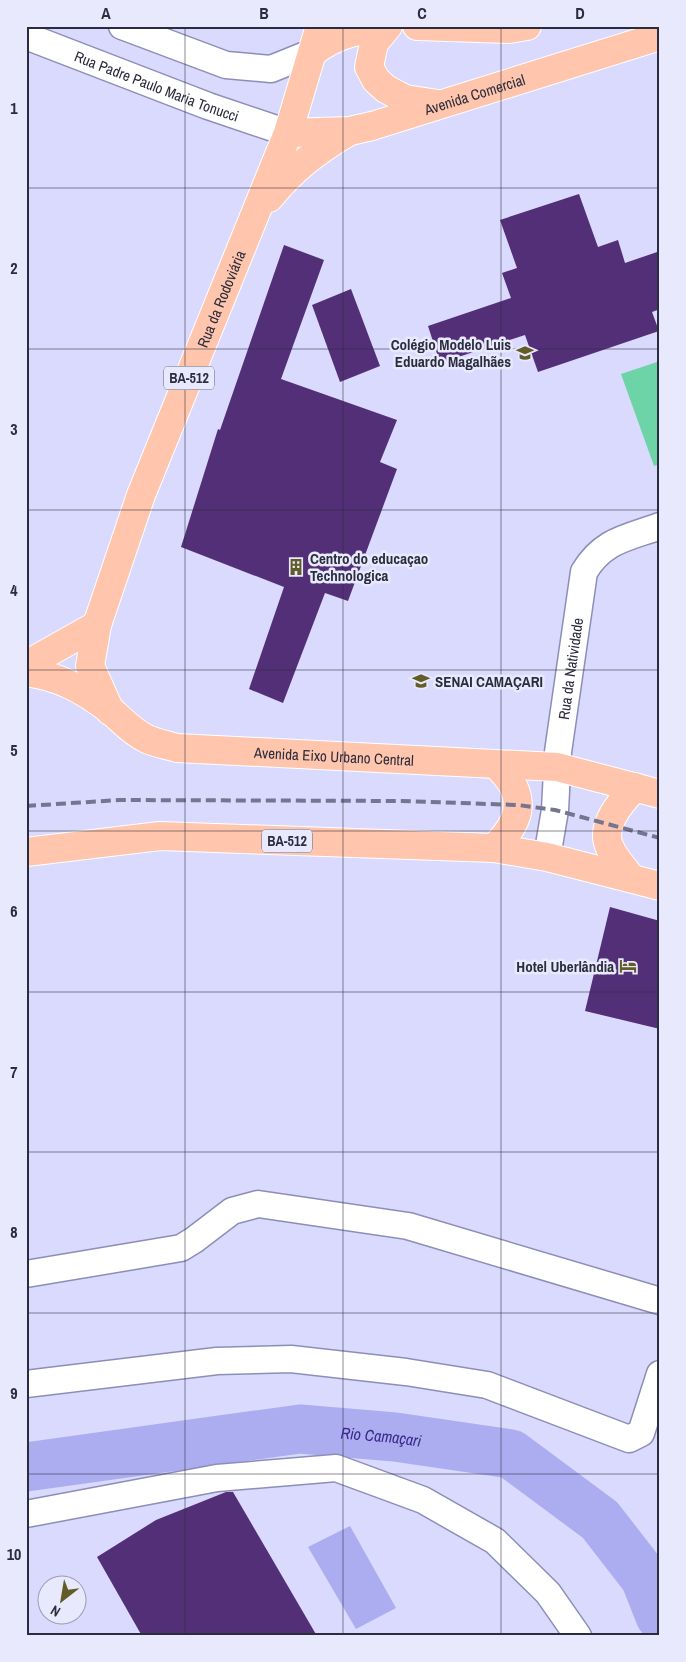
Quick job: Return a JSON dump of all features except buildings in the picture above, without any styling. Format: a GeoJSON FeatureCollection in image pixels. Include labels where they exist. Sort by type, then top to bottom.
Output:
{"type":"FeatureCollection","features":[{"type":"Feature","properties":{"kind":"main road"},"geometry":{"type":"LineString","coordinates":[[317,39],[328,40],[342,34],[387,26]]}},
{"type":"Feature","properties":{"kind":"main road"},"geometry":{"type":"LineString","coordinates":[[387,26],[374,43],[369,67],[376,80],[386,89],[405,99],[445,105]]}},
{"type":"Feature","properties":{"kind":"main road"},"geometry":{"type":"LineString","coordinates":[[417,26],[510,30],[527,26]]}},
{"type":"Feature","properties":{"kind":"main road","name":"Avenida Comercial"},"geometry":{"type":"LineString","coordinates":[[288,133],[350,131],[445,105],[660,36]]}},
{"type":"Feature","properties":{"kind":"main road","name":"Rua da Rodoviária"},"geometry":{"type":"LineString","coordinates":[[110,711],[90,666],[97,625],[141,495],[288,133],[317,39]]}},
{"type":"Feature","properties":{"kind":"main road"},"geometry":{"type":"LineString","coordinates":[[256,213],[290,173],[320,149],[350,131]]}},
{"type":"Feature","properties":{"kind":"main road"},"geometry":{"type":"LineString","coordinates":[[26,665],[97,625]]}},
{"type":"Feature","properties":{"kind":"main road","name":"Avenida Eixo Urbano Central"},"geometry":{"type":"LineString","coordinates":[[26,672],[49,675],[72,684],[110,711],[124,725],[147,738],[177,748],[557,767],[647,790]]}},
{"type":"Feature","properties":{"kind":"main road"},"geometry":{"type":"LineString","coordinates":[[494,848],[510,832],[518,805],[514,787],[497,765]]}},
{"type":"Feature","properties":{"kind":"main road"},"geometry":{"type":"LineString","coordinates":[[630,877],[609,847],[607,835],[609,824],[620,804],[647,790]]}},
{"type":"Feature","properties":{"kind":"main road","name":"BA-512"},"geometry":{"type":"LineString","coordinates":[[26,852],[160,836],[494,848],[548,857],[660,886]]}},
{"type":"Feature","properties":{"kind":"street"},"geometry":{"type":"LineString","coordinates":[[122,26],[226,65],[271,69],[317,39]]}},
{"type":"Feature","properties":{"kind":"street","name":"Rua Padre Paulo Maria Tonucci"},"geometry":{"type":"LineString","coordinates":[[26,36],[208,106],[288,133]]}},
{"type":"Feature","properties":{"kind":"street","name":"Rua da Natividade"},"geometry":{"type":"LineString","coordinates":[[548,857],[555,810],[557,767],[584,572],[593,557],[606,546],[660,526]]}},
{"type":"Feature","properties":{"kind":"street"},"geometry":{"type":"LineString","coordinates":[[26,1274],[181,1248],[232,1211],[258,1204],[408,1226],[660,1301]]}},
{"type":"Feature","properties":{"kind":"street"},"geometry":{"type":"LineString","coordinates":[[26,1384],[217,1361],[291,1359],[406,1372],[487,1385],[629,1439],[641,1433],[660,1374]]}},
{"type":"Feature","properties":{"kind":"street"},"geometry":{"type":"LineString","coordinates":[[26,1514],[218,1478],[336,1468],[423,1500],[495,1541],[548,1592],[578,1636]]}},
{"type":"Feature","properties":{"kind":"green space"},"geometry":{"type":"Polygon","coordinates":[[[660,361],[660,464],[654,466],[621,374],[660,361]]]}},
{"type":"Feature","properties":{"kind":"water"},"geometry":{"type":"Polygon","coordinates":[[[350,1526],[396,1608],[356,1629],[308,1547],[350,1526]]]}},
{"type":"Feature","properties":{"kind":"waterway","name":"Rio Camaçari"},"geometry":{"type":"LineString","coordinates":[[26,1467],[300,1429],[395,1437],[511,1454],[600,1520],[645,1578],[660,1616]]}},
{"type":"Feature","properties":{"kind":"railway"},"geometry":{"type":"LineString","coordinates":[[26,806],[119,800],[402,801],[518,805],[555,810],[660,838]]}},
{"type":"Feature","properties":{"kind":"place","name":"Colégio Modelo Luis Eduardo Magalhães"},"geometry":{"type":"Point","coordinates":[525,353]}},
{"type":"Feature","properties":{"kind":"place","name":"Centro do educaçao Technologica"},"geometry":{"type":"Point","coordinates":[296,567]}},
{"type":"Feature","properties":{"kind":"place","name":"SENAI CAMAÇARI"},"geometry":{"type":"Point","coordinates":[421,681]}},
{"type":"Feature","properties":{"kind":"place","name":"Hotel Uberlândia"},"geometry":{"type":"Point","coordinates":[628,966]}}]}
